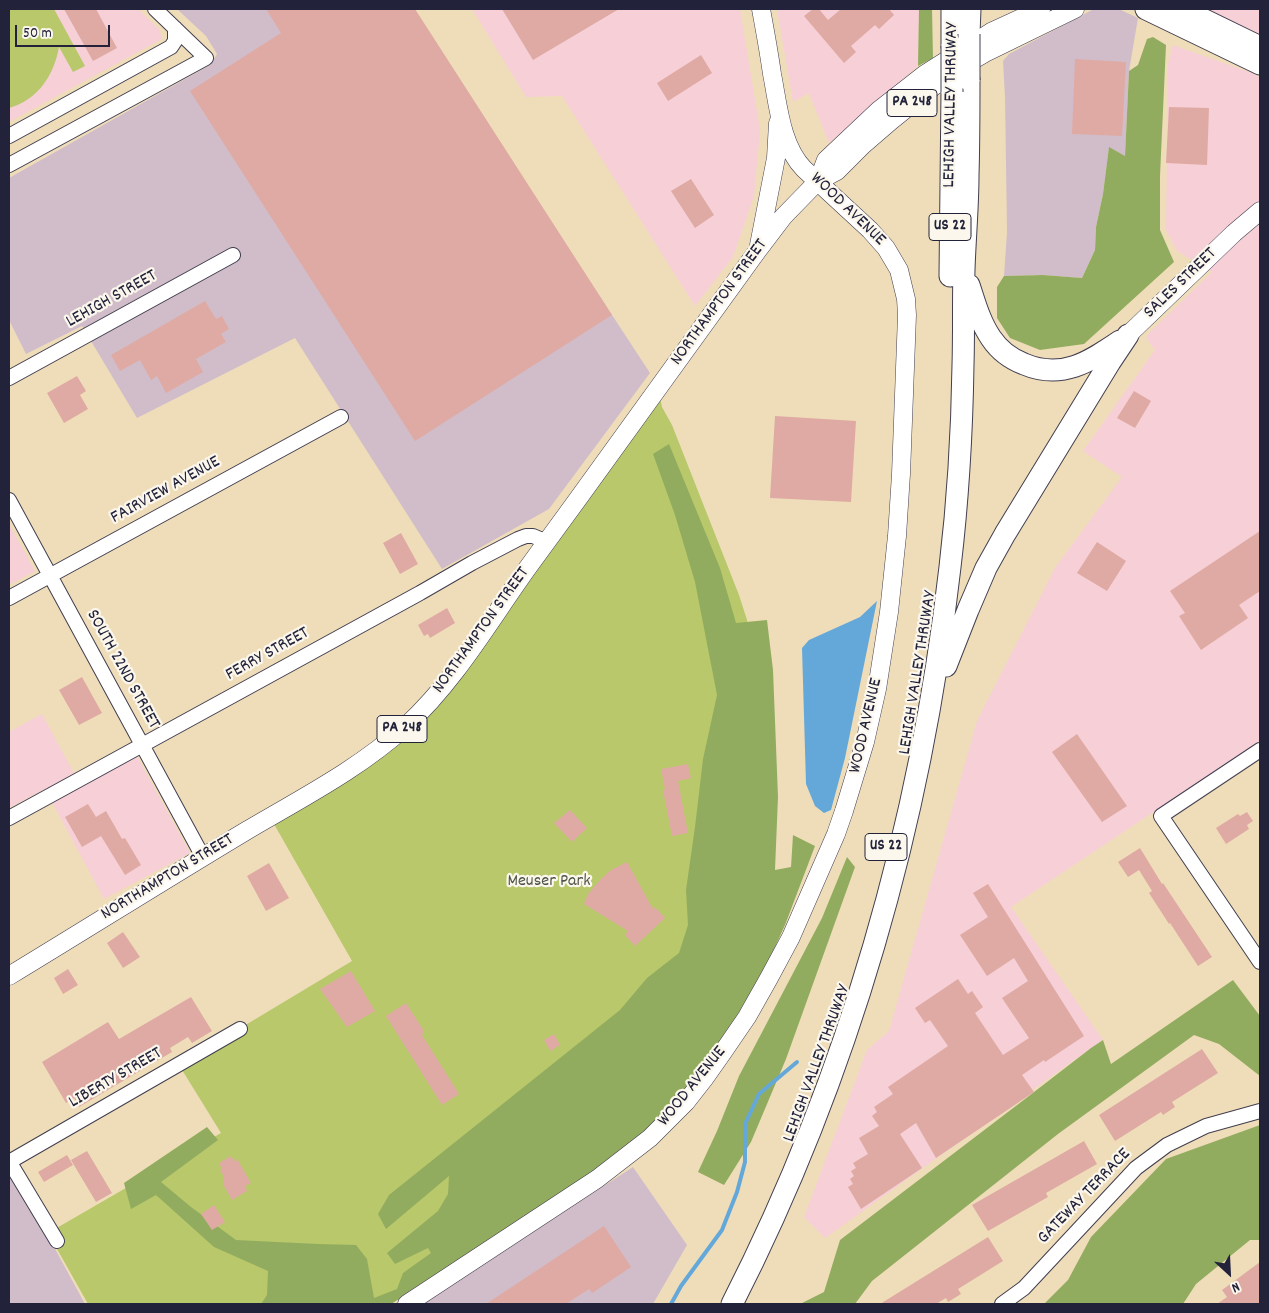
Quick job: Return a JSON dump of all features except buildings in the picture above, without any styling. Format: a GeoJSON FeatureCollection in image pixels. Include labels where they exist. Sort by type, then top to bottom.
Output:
{"type":"FeatureCollection","features":[{"type":"Feature","properties":{"kind":"highway","name":"LEHIGH VALLEY THRUWAY"},"geometry":{"type":"LineString","coordinates":[[952,9],[961,40]]}},
{"type":"Feature","properties":{"kind":"highway","name":"LEHIGH VALLEY THRUWAY"},"geometry":{"type":"LineString","coordinates":[[716,1304],[780,1168],[829,1040],[870,907],[912,725],[927,638],[942,500],[947,431],[961,40],[970,9]]}},
{"type":"Feature","properties":{"kind":"highway"},"geometry":{"type":"LineString","coordinates":[[1146,9],[1260,64]]}},
{"type":"Feature","properties":{"kind":"highway"},"geometry":{"type":"LineString","coordinates":[[1184,9],[1260,47]]}},
{"type":"Feature","properties":{"kind":"highway","name":"LEHIGH VALLEY THRUWAY"},"geometry":{"type":"LineString","coordinates":[[732,1304],[788,1185],[842,1045],[862,985],[900,849],[930,708],[941,637],[957,498],[964,365],[964,270],[968,176],[960,86]]}},
{"type":"Feature","properties":{"kind":"highway"},"geometry":{"type":"LineString","coordinates":[[964,270],[982,322],[991,338],[1009,357],[1027,366],[1044,370],[1070,368],[1095,357],[1128,335]]}},
{"type":"Feature","properties":{"kind":"highway"},"geometry":{"type":"LineString","coordinates":[[930,708],[986,568],[1128,335]]}},
{"type":"Feature","properties":{"kind":"main road","name":"WOOD AVENUE"},"geometry":{"type":"LineString","coordinates":[[406,1304],[597,1180],[632,1154],[686,1102],[747,1017],[799,921],[836,834],[865,742],[877,689],[897,536],[901,474],[906,299],[899,270],[886,248],[870,230],[804,169],[795,158],[779,112],[761,9]]}},
{"type":"Feature","properties":{"kind":"main road","name":"NORTHAMPTON STREET"},"geometry":{"type":"LineString","coordinates":[[9,976],[346,772],[404,728],[448,682],[547,542],[783,217],[818,181],[837,171],[892,120],[956,70],[985,53],[1075,9]]}},
{"type":"Feature","properties":{"kind":"main road","name":"NORTHAMPTON STREET"},"geometry":{"type":"LineString","coordinates":[[818,181],[826,160],[890,101],[947,59],[991,32],[1036,10]]}},
{"type":"Feature","properties":{"kind":"main road"},"geometry":{"type":"LineString","coordinates":[[758,250],[776,158],[779,112]]}},
{"type":"Feature","properties":{"kind":"main road","name":"SALES STREET"},"geometry":{"type":"LineString","coordinates":[[1234,233],[1260,197]]}},
{"type":"Feature","properties":{"kind":"main road","name":"SALES STREET"},"geometry":{"type":"LineString","coordinates":[[1128,335],[1234,233],[1260,211]]}},
{"type":"Feature","properties":{"kind":"street"},"geometry":{"type":"LineString","coordinates":[[9,164],[206,58],[155,9]]}},
{"type":"Feature","properties":{"kind":"street"},"geometry":{"type":"LineString","coordinates":[[9,136],[171,47],[175,41],[175,28]]}},
{"type":"Feature","properties":{"kind":"street","name":"LEHIGH STREET"},"geometry":{"type":"LineString","coordinates":[[9,378],[233,255]]}},
{"type":"Feature","properties":{"kind":"street","name":"FAIRVIEW AVENUE"},"geometry":{"type":"LineString","coordinates":[[9,598],[341,417]]}},
{"type":"Feature","properties":{"kind":"street","name":"SOUTH 22ND STREET"},"geometry":{"type":"LineString","coordinates":[[9,500],[203,857]]}},
{"type":"Feature","properties":{"kind":"street","name":"FERRY STREET"},"geometry":{"type":"LineString","coordinates":[[9,818],[472,563],[526,536],[533,536],[547,542]]}},
{"type":"Feature","properties":{"kind":"street"},"geometry":{"type":"LineString","coordinates":[[1260,750],[1161,816],[1260,962]]}},
{"type":"Feature","properties":{"kind":"street","name":"LIBERTY STREET"},"geometry":{"type":"LineString","coordinates":[[9,1161],[240,1029]]}},
{"type":"Feature","properties":{"kind":"street","name":"GATEWAY TERRACE"},"geometry":{"type":"LineString","coordinates":[[1002,1304],[1024,1288],[1093,1213],[1144,1162],[1167,1145],[1206,1126],[1260,1111]]}},
{"type":"Feature","properties":{"kind":"street"},"geometry":{"type":"LineString","coordinates":[[9,1161],[57,1241]]}},
{"type":"Feature","properties":{"kind":"shaded area"},"geometry":{"type":"Polygon","coordinates":[[[9,9],[138,9],[159,29],[162,39],[9,122],[9,9]]]}},
{"type":"Feature","properties":{"kind":"shaded area"},"geometry":{"type":"Polygon","coordinates":[[[177,9],[412,9],[650,373],[549,509],[442,569],[295,338],[137,418],[82,326],[26,354],[9,320],[9,178],[210,65],[217,54],[206,36],[177,9]]]}},
{"type":"Feature","properties":{"kind":"shaded area"},"geometry":{"type":"Polygon","coordinates":[[[472,9],[740,9],[760,130],[754,196],[733,257],[695,306],[562,96],[526,97],[472,9]]]}},
{"type":"Feature","properties":{"kind":"shaded area"},"geometry":{"type":"Polygon","coordinates":[[[777,9],[919,9],[918,66],[829,143],[809,93],[793,102],[777,9]]]}},
{"type":"Feature","properties":{"kind":"shaded area"},"geometry":{"type":"Polygon","coordinates":[[[1184,9],[1260,9],[1260,47],[1184,9]]]}},
{"type":"Feature","properties":{"kind":"shaded area"},"geometry":{"type":"Polygon","coordinates":[[[1092,10],[1121,10],[1138,18],[1129,71],[1125,156],[1109,148],[1103,194],[1096,227],[1095,250],[1082,278],[1043,275],[1004,276],[1007,232],[1003,61],[1009,54],[1092,10]]]}},
{"type":"Feature","properties":{"kind":"shaded area"},"geometry":{"type":"Polygon","coordinates":[[[1173,45],[1255,74],[1260,78],[1260,741],[1011,907],[1103,1040],[825,1238],[804,1217],[867,1050],[889,1031],[977,721],[1055,568],[1122,477],[1083,451],[1155,350],[1146,338],[1149,333],[1212,272],[1177,251],[1166,230],[1168,64],[1173,45]]]}},
{"type":"Feature","properties":{"kind":"shaded area"},"geometry":{"type":"Polygon","coordinates":[[[9,524],[35,571],[9,585],[9,524]]]}},
{"type":"Feature","properties":{"kind":"shaded area"},"geometry":{"type":"Polygon","coordinates":[[[42,714],[76,777],[132,747],[190,853],[104,899],[45,789],[9,808],[9,732],[42,714]]]}},
{"type":"Feature","properties":{"kind":"shaded area"},"geometry":{"type":"Polygon","coordinates":[[[9,1164],[85,1304],[9,1304],[9,1164]]]}},
{"type":"Feature","properties":{"kind":"shaded area"},"geometry":{"type":"Polygon","coordinates":[[[633,1167],[687,1245],[653,1304],[422,1304],[633,1167]]]}},
{"type":"Feature","properties":{"kind":"green space"},"geometry":{"type":"Polygon","coordinates":[[[9,9],[54,9],[85,66],[73,72],[59,47],[53,67],[43,85],[28,99],[9,108],[9,9]]]}},
{"type":"Feature","properties":{"kind":"green space"},"geometry":{"type":"Polygon","coordinates":[[[919,9],[932,9],[933,58],[918,66],[919,9]]]}},
{"type":"Feature","properties":{"kind":"green space"},"geometry":{"type":"Polygon","coordinates":[[[1153,37],[1166,45],[1160,176],[1160,230],[1174,262],[1084,344],[1040,350],[1010,338],[997,318],[997,287],[1004,276],[1043,275],[1082,278],[1095,250],[1096,227],[1103,194],[1109,147],[1125,156],[1129,71],[1138,65],[1147,39],[1153,37]]]}},
{"type":"Feature","properties":{"kind":"green space","name":"Meuser Park"},"geometry":{"type":"Polygon","coordinates":[[[658,389],[662,407],[672,425],[739,595],[747,620],[750,643],[765,969],[391,1304],[88,1304],[48,1233],[221,1133],[179,1065],[352,961],[270,817],[404,728],[658,389]]]}},
{"type":"Feature","properties":{"kind":"green space"},"geometry":{"type":"Polygon","coordinates":[[[669,444],[720,568],[736,623],[767,620],[773,670],[778,797],[775,870],[791,867],[793,835],[815,846],[785,925],[765,969],[709,1060],[684,1092],[641,1135],[612,1159],[480,1249],[391,1304],[261,1304],[267,1295],[268,1271],[214,1247],[156,1195],[131,1209],[124,1183],[207,1127],[218,1140],[161,1182],[236,1240],[356,1245],[367,1259],[374,1298],[397,1289],[403,1273],[431,1253],[428,1248],[395,1264],[387,1253],[438,1211],[448,1194],[449,1176],[386,1229],[378,1214],[389,1195],[620,1010],[647,978],[679,953],[688,925],[686,890],[703,759],[717,695],[695,582],[675,515],[653,454],[669,444]]]}},
{"type":"Feature","properties":{"kind":"green space"},"geometry":{"type":"Polygon","coordinates":[[[847,857],[855,867],[786,1059],[751,1142],[724,1185],[698,1172],[739,1076],[822,918],[847,857]]]}},
{"type":"Feature","properties":{"kind":"green space"},"geometry":{"type":"Polygon","coordinates":[[[1233,980],[1260,1016],[1260,1076],[1219,1044],[1194,1035],[1058,1134],[872,1281],[855,1304],[800,1304],[824,1292],[840,1240],[1091,1048],[1103,1040],[1111,1064],[1233,980]]]}},
{"type":"Feature","properties":{"kind":"green space"},"geometry":{"type":"Polygon","coordinates":[[[1260,1125],[1260,1240],[1250,1240],[1196,1284],[1183,1304],[1044,1304],[1068,1280],[1091,1237],[1166,1159],[1260,1125]]]}},
{"type":"Feature","properties":{"kind":"water"},"geometry":{"type":"Polygon","coordinates":[[[877,601],[845,758],[831,810],[824,813],[815,806],[806,784],[802,648],[809,640],[860,617],[877,601]]]}},
{"type":"Feature","properties":{"kind":"waterway"},"geometry":{"type":"LineString","coordinates":[[671,1304],[681,1286],[722,1230],[737,1192],[745,1162],[745,1124],[759,1094],[797,1062]]}}]}
